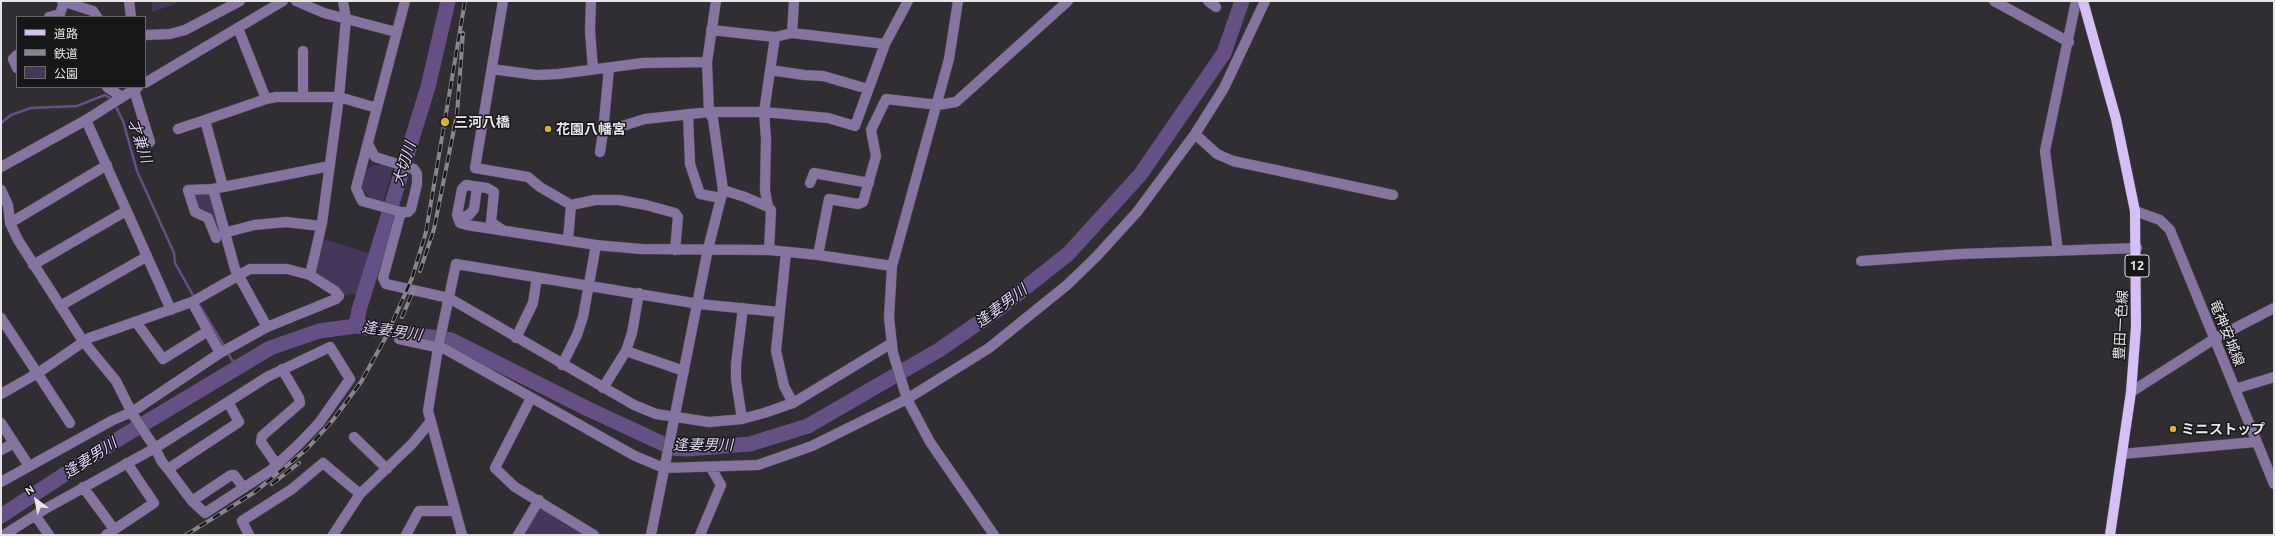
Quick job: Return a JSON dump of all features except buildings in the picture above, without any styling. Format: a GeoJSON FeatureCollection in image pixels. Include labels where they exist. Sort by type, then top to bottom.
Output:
{"type":"FeatureCollection","features":[{"type":"Feature","properties":{"kind":"main road","name":"豊田一色線"},"geometry":{"type":"LineString","coordinates":[[2083,1],[2116,119],[2136,211],[2136,327],[2130,392],[2110,535]]}},
{"type":"Feature","properties":{"kind":"street"},"geometry":{"type":"LineString","coordinates":[[53,16],[60,14],[63,1],[93,11],[96,16]]}},
{"type":"Feature","properties":{"kind":"street"},"geometry":{"type":"LineString","coordinates":[[129,1],[131,16]]}},
{"type":"Feature","properties":{"kind":"street"},"geometry":{"type":"LineString","coordinates":[[146,35],[170,34],[184,30],[240,1]]}},
{"type":"Feature","properties":{"kind":"street"},"geometry":{"type":"LineString","coordinates":[[146,82],[283,1]]}},
{"type":"Feature","properties":{"kind":"street"},"geometry":{"type":"LineString","coordinates":[[296,1],[346,19],[396,32]]}},
{"type":"Feature","properties":{"kind":"street"},"geometry":{"type":"LineString","coordinates":[[310,275],[321,226],[339,96],[346,19],[343,1]]}},
{"type":"Feature","properties":{"kind":"street"},"geometry":{"type":"LineString","coordinates":[[368,144],[375,157],[414,169],[417,174],[411,209],[408,212],[401,212],[362,201],[356,188],[405,1]]}},
{"type":"Feature","properties":{"kind":"street"},"geometry":{"type":"LineString","coordinates":[[503,1],[475,168],[528,177],[540,187],[571,205],[595,200],[619,200],[646,204],[675,213],[678,217],[675,250]]}},
{"type":"Feature","properties":{"kind":"street"},"geometry":{"type":"LineString","coordinates":[[591,1],[590,31],[593,69]]}},
{"type":"Feature","properties":{"kind":"street"},"geometry":{"type":"LineString","coordinates":[[651,535],[674,418],[699,304],[708,249],[722,194],[713,119],[709,112],[708,62],[716,1]]}},
{"type":"Feature","properties":{"kind":"street"},"geometry":{"type":"LineString","coordinates":[[792,33],[794,1]]}},
{"type":"Feature","properties":{"kind":"street"},"geometry":{"type":"LineString","coordinates":[[855,126],[885,44],[908,1]]}},
{"type":"Feature","properties":{"kind":"street"},"geometry":{"type":"LineString","coordinates":[[958,1],[949,59],[938,105],[892,266],[889,318],[892,348],[905,395],[930,442],[994,535]]}},
{"type":"Feature","properties":{"kind":"street"},"geometry":{"type":"LineString","coordinates":[[818,255],[829,199],[861,204],[869,183],[876,156],[871,130],[886,99],[938,105],[956,102],[1068,1]]}},
{"type":"Feature","properties":{"kind":"street"},"geometry":{"type":"LineString","coordinates":[[399,339],[445,349],[635,456],[665,465],[711,468],[758,465],[797,452],[905,395],[989,348],[1067,285],[1098,256],[1137,212],[1195,134],[1224,88],[1266,1]]}},
{"type":"Feature","properties":{"kind":"street"},"geometry":{"type":"LineString","coordinates":[[1994,1],[2069,42]]}},
{"type":"Feature","properties":{"kind":"street"},"geometry":{"type":"LineString","coordinates":[[2058,251],[2045,151],[2069,42],[2076,1]]}},
{"type":"Feature","properties":{"kind":"street"},"geometry":{"type":"LineString","coordinates":[[238,28],[266,98]]}},
{"type":"Feature","properties":{"kind":"street"},"geometry":{"type":"LineString","coordinates":[[711,30],[775,37],[792,33],[885,44]]}},
{"type":"Feature","properties":{"kind":"street"},"geometry":{"type":"LineString","coordinates":[[769,250],[771,210],[768,207],[765,190],[766,138],[764,112],[775,37]]}},
{"type":"Feature","properties":{"kind":"street"},"geometry":{"type":"LineString","coordinates":[[303,51],[303,96]]}},
{"type":"Feature","properties":{"kind":"street"},"geometry":{"type":"LineString","coordinates":[[16,56],[13,59],[16,66]]}},
{"type":"Feature","properties":{"kind":"street"},"geometry":{"type":"LineString","coordinates":[[492,69],[536,74],[609,68],[643,63],[708,62]]}},
{"type":"Feature","properties":{"kind":"street"},"geometry":{"type":"LineString","coordinates":[[600,152],[609,68]]}},
{"type":"Feature","properties":{"kind":"street"},"geometry":{"type":"LineString","coordinates":[[770,70],[823,76],[868,89]]}},
{"type":"Feature","properties":{"kind":"street"},"geometry":{"type":"LineString","coordinates":[[108,88],[116,100]]}},
{"type":"Feature","properties":{"kind":"street"},"geometry":{"type":"LineString","coordinates":[[1,168],[86,120],[136,88],[150,142]]}},
{"type":"Feature","properties":{"kind":"street"},"geometry":{"type":"LineString","coordinates":[[178,129],[266,98],[339,96],[377,108]]}},
{"type":"Feature","properties":{"kind":"street"},"geometry":{"type":"LineString","coordinates":[[603,132],[645,119],[709,112],[764,112],[828,118],[871,130]]}},
{"type":"Feature","properties":{"kind":"street"},"geometry":{"type":"LineString","coordinates":[[688,114],[690,164],[700,194],[722,194],[746,197],[768,207]]}},
{"type":"Feature","properties":{"kind":"street"},"geometry":{"type":"LineString","coordinates":[[86,120],[108,165],[126,211],[171,310]]}},
{"type":"Feature","properties":{"kind":"street"},"geometry":{"type":"LineString","coordinates":[[205,120],[223,187]]}},
{"type":"Feature","properties":{"kind":"street"},"geometry":{"type":"LineString","coordinates":[[1195,134],[1217,154],[1233,161],[1393,195]]}},
{"type":"Feature","properties":{"kind":"street"},"geometry":{"type":"LineString","coordinates":[[361,166],[375,157]]}},
{"type":"Feature","properties":{"kind":"street"},"geometry":{"type":"LineString","coordinates":[[10,223],[108,165]]}},
{"type":"Feature","properties":{"kind":"street"},"geometry":{"type":"LineString","coordinates":[[267,327],[238,276],[220,236],[208,218],[195,212],[188,190],[213,189],[330,166]]}},
{"type":"Feature","properties":{"kind":"street"},"geometry":{"type":"LineString","coordinates":[[810,182],[814,173],[869,183]]}},
{"type":"Feature","properties":{"kind":"street"},"geometry":{"type":"LineString","coordinates":[[487,225],[494,192],[466,185],[462,189],[458,218],[460,223],[487,225],[504,231],[596,245],[675,250],[769,250],[818,255],[892,266]]}},
{"type":"Feature","properties":{"kind":"street"},"geometry":{"type":"LineString","coordinates":[[458,218],[469,215],[474,209],[477,187]]}},
{"type":"Feature","properties":{"kind":"street"},"geometry":{"type":"LineString","coordinates":[[213,189],[220,236]]}},
{"type":"Feature","properties":{"kind":"street"},"geometry":{"type":"LineString","coordinates":[[1,190],[8,205],[10,223],[33,266],[83,341],[116,381],[132,413],[153,446],[168,469],[192,501],[205,513],[244,488],[277,464],[319,423],[350,379],[330,347],[282,369],[153,446],[127,463],[35,515],[4,535]]}},
{"type":"Feature","properties":{"kind":"street"},"geometry":{"type":"LineString","coordinates":[[568,240],[571,205]]}},
{"type":"Feature","properties":{"kind":"street"},"geometry":{"type":"LineString","coordinates":[[33,266],[126,211]]}},
{"type":"Feature","properties":{"kind":"street","name":"竜神安城線"},"geometry":{"type":"LineString","coordinates":[[2136,211],[2160,220],[2170,230],[2255,442],[2274,484]]}},
{"type":"Feature","properties":{"kind":"street"},"geometry":{"type":"LineString","coordinates":[[401,212],[382,278],[384,281],[395,287],[428,292],[449,298],[603,388],[634,405],[656,414],[674,418],[709,422],[742,418],[793,402],[892,348]]}},
{"type":"Feature","properties":{"kind":"street"},"geometry":{"type":"LineString","coordinates":[[220,236],[254,225],[286,222],[321,226]]}},
{"type":"Feature","properties":{"kind":"street"},"geometry":{"type":"LineString","coordinates":[[562,365],[577,335],[596,245]]}},
{"type":"Feature","properties":{"kind":"street"},"geometry":{"type":"LineString","coordinates":[[1861,261],[2137,248]]}},
{"type":"Feature","properties":{"kind":"street"},"geometry":{"type":"LineString","coordinates":[[786,252],[776,351],[784,386],[793,402]]}},
{"type":"Feature","properties":{"kind":"street"},"geometry":{"type":"LineString","coordinates":[[60,306],[146,257]]}},
{"type":"Feature","properties":{"kind":"street"},"geometry":{"type":"LineString","coordinates":[[462,535],[428,411],[456,264],[699,304],[779,312]]}},
{"type":"Feature","properties":{"kind":"street"},"geometry":{"type":"LineString","coordinates":[[1,394],[38,372],[83,341],[192,302],[250,269],[287,269],[310,275],[335,291],[339,296],[336,299],[267,327],[220,353],[132,413],[112,420],[1,482]]}},
{"type":"Feature","properties":{"kind":"street"},"geometry":{"type":"LineString","coordinates":[[516,338],[533,303],[537,277]]}},
{"type":"Feature","properties":{"kind":"street"},"geometry":{"type":"LineString","coordinates":[[603,388],[626,351],[632,333],[639,293]]}},
{"type":"Feature","properties":{"kind":"street"},"geometry":{"type":"LineString","coordinates":[[192,302],[220,353]]}},
{"type":"Feature","properties":{"kind":"street"},"geometry":{"type":"LineString","coordinates":[[742,418],[736,380],[736,364],[743,308]]}},
{"type":"Feature","properties":{"kind":"street"},"geometry":{"type":"LineString","coordinates":[[2130,392],[2214,339],[2274,308]]}},
{"type":"Feature","properties":{"kind":"street"},"geometry":{"type":"LineString","coordinates":[[1,318],[38,372],[70,423]]}},
{"type":"Feature","properties":{"kind":"street"},"geometry":{"type":"LineString","coordinates":[[136,322],[163,359],[208,331]]}},
{"type":"Feature","properties":{"kind":"street"},"geometry":{"type":"LineString","coordinates":[[626,351],[684,371]]}},
{"type":"Feature","properties":{"kind":"street"},"geometry":{"type":"LineString","coordinates":[[277,464],[261,442],[262,436],[300,404],[299,398],[282,369]]}},
{"type":"Feature","properties":{"kind":"street"},"geometry":{"type":"LineString","coordinates":[[2235,389],[2274,377]]}},
{"type":"Feature","properties":{"kind":"street"},"geometry":{"type":"LineString","coordinates":[[532,398],[495,468],[516,487],[594,535]]}},
{"type":"Feature","properties":{"kind":"street"},"geometry":{"type":"LineString","coordinates":[[168,469],[238,424],[239,420],[228,402]]}},
{"type":"Feature","properties":{"kind":"street"},"geometry":{"type":"LineString","coordinates":[[336,533],[360,494],[387,470],[431,421]]}},
{"type":"Feature","properties":{"kind":"street"},"geometry":{"type":"LineString","coordinates":[[1,423],[29,466]]}},
{"type":"Feature","properties":{"kind":"street"},"geometry":{"type":"LineString","coordinates":[[354,437],[387,470]]}},
{"type":"Feature","properties":{"kind":"street"},"geometry":{"type":"LineString","coordinates":[[2122,454],[2255,442]]}},
{"type":"Feature","properties":{"kind":"street"},"geometry":{"type":"LineString","coordinates":[[1,450],[14,443]]}},
{"type":"Feature","properties":{"kind":"street"},"geometry":{"type":"LineString","coordinates":[[83,487],[110,532],[154,504],[127,463]]}},
{"type":"Feature","properties":{"kind":"street"},"geometry":{"type":"LineString","coordinates":[[248,535],[242,521],[292,489],[323,463],[360,494]]}},
{"type":"Feature","properties":{"kind":"street"},"geometry":{"type":"LineString","coordinates":[[700,535],[722,485],[711,468]]}},
{"type":"Feature","properties":{"kind":"street"},"geometry":{"type":"LineString","coordinates":[[192,501],[230,475],[234,475],[244,488]]}},
{"type":"Feature","properties":{"kind":"street"},"geometry":{"type":"LineString","coordinates":[[518,535],[539,500]]}},
{"type":"Feature","properties":{"kind":"street"},"geometry":{"type":"LineString","coordinates":[[406,535],[418,511],[455,511]]}},
{"type":"Feature","properties":{"kind":"street"},"geometry":{"type":"LineString","coordinates":[[35,515],[49,535]]}},
{"type":"Feature","properties":{"kind":"green space"},"geometry":{"type":"Polygon","coordinates":[[[152,1],[180,1],[152,12],[152,1]]]}},
{"type":"Feature","properties":{"kind":"green space"},"geometry":{"type":"Polygon","coordinates":[[[381,164],[393,168],[383,202],[370,198],[363,190],[361,179],[363,174],[372,166],[381,164]]]}},
{"type":"Feature","properties":{"kind":"green space"},"geometry":{"type":"Polygon","coordinates":[[[211,191],[222,235],[217,236],[196,211],[190,192],[211,191]]]}},
{"type":"Feature","properties":{"kind":"green space"},"geometry":{"type":"Polygon","coordinates":[[[323,239],[372,254],[356,294],[344,295],[313,273],[323,239]]]}},
{"type":"Feature","properties":{"kind":"green space"},"geometry":{"type":"Polygon","coordinates":[[[543,507],[589,535],[522,535],[537,509],[543,507]]]}},
{"type":"Feature","properties":{"kind":"waterway","name":"大切川"},"geometry":{"type":"LineString","coordinates":[[356,326],[359,310],[428,87],[448,1]]}},
{"type":"Feature","properties":{"kind":"waterway","name":"逢妻男川"},"geometry":{"type":"LineString","coordinates":[[1,516],[120,438],[270,348],[319,331],[356,326],[451,340],[586,408],[672,448],[686,449],[750,444],[808,426],[939,350],[997,310],[1068,254],[1140,175],[1224,53],[1242,1]]}},
{"type":"Feature","properties":{"kind":"waterway","name":"才兼川"},"geometry":{"type":"LineString","coordinates":[[1,123],[11,115],[31,108],[77,106],[105,95],[113,100]]}},
{"type":"Feature","properties":{"kind":"waterway","name":"才兼川"},"geometry":{"type":"LineString","coordinates":[[115,105],[123,121],[137,171],[174,253],[175,263],[194,297]]}},
{"type":"Feature","properties":{"kind":"waterway","name":"才兼川"},"geometry":{"type":"LineString","coordinates":[[200,306],[224,346]]}},
{"type":"Feature","properties":{"kind":"waterway","name":"才兼川"},"geometry":{"type":"LineString","coordinates":[[229,355],[233,362],[233,369]]}},
{"type":"Feature","properties":{"kind":"railway"},"geometry":{"type":"LineString","coordinates":[[186,535],[255,492],[307,449],[333,420],[361,382],[387,335],[412,278],[426,232],[465,1]]}},
{"type":"Feature","properties":{"kind":"railway"},"geometry":{"type":"LineString","coordinates":[[420,271],[434,229],[457,114],[463,33]]}},
{"type":"Feature","properties":{"kind":"railway"},"geometry":{"type":"LineString","coordinates":[[402,317],[414,289]]}},
{"type":"Feature","properties":{"kind":"railway"},"geometry":{"type":"LineString","coordinates":[[272,484],[299,463]]}},
{"type":"Feature","properties":{"kind":"place","name":"三河八橋"},"geometry":{"type":"Point","coordinates":[445,122]}},
{"type":"Feature","properties":{"kind":"place","name":"花園八幡宮"},"geometry":{"type":"Point","coordinates":[548,129]}},
{"type":"Feature","properties":{"kind":"place","name":"ミニストップ"},"geometry":{"type":"Point","coordinates":[2173,429]}}]}
